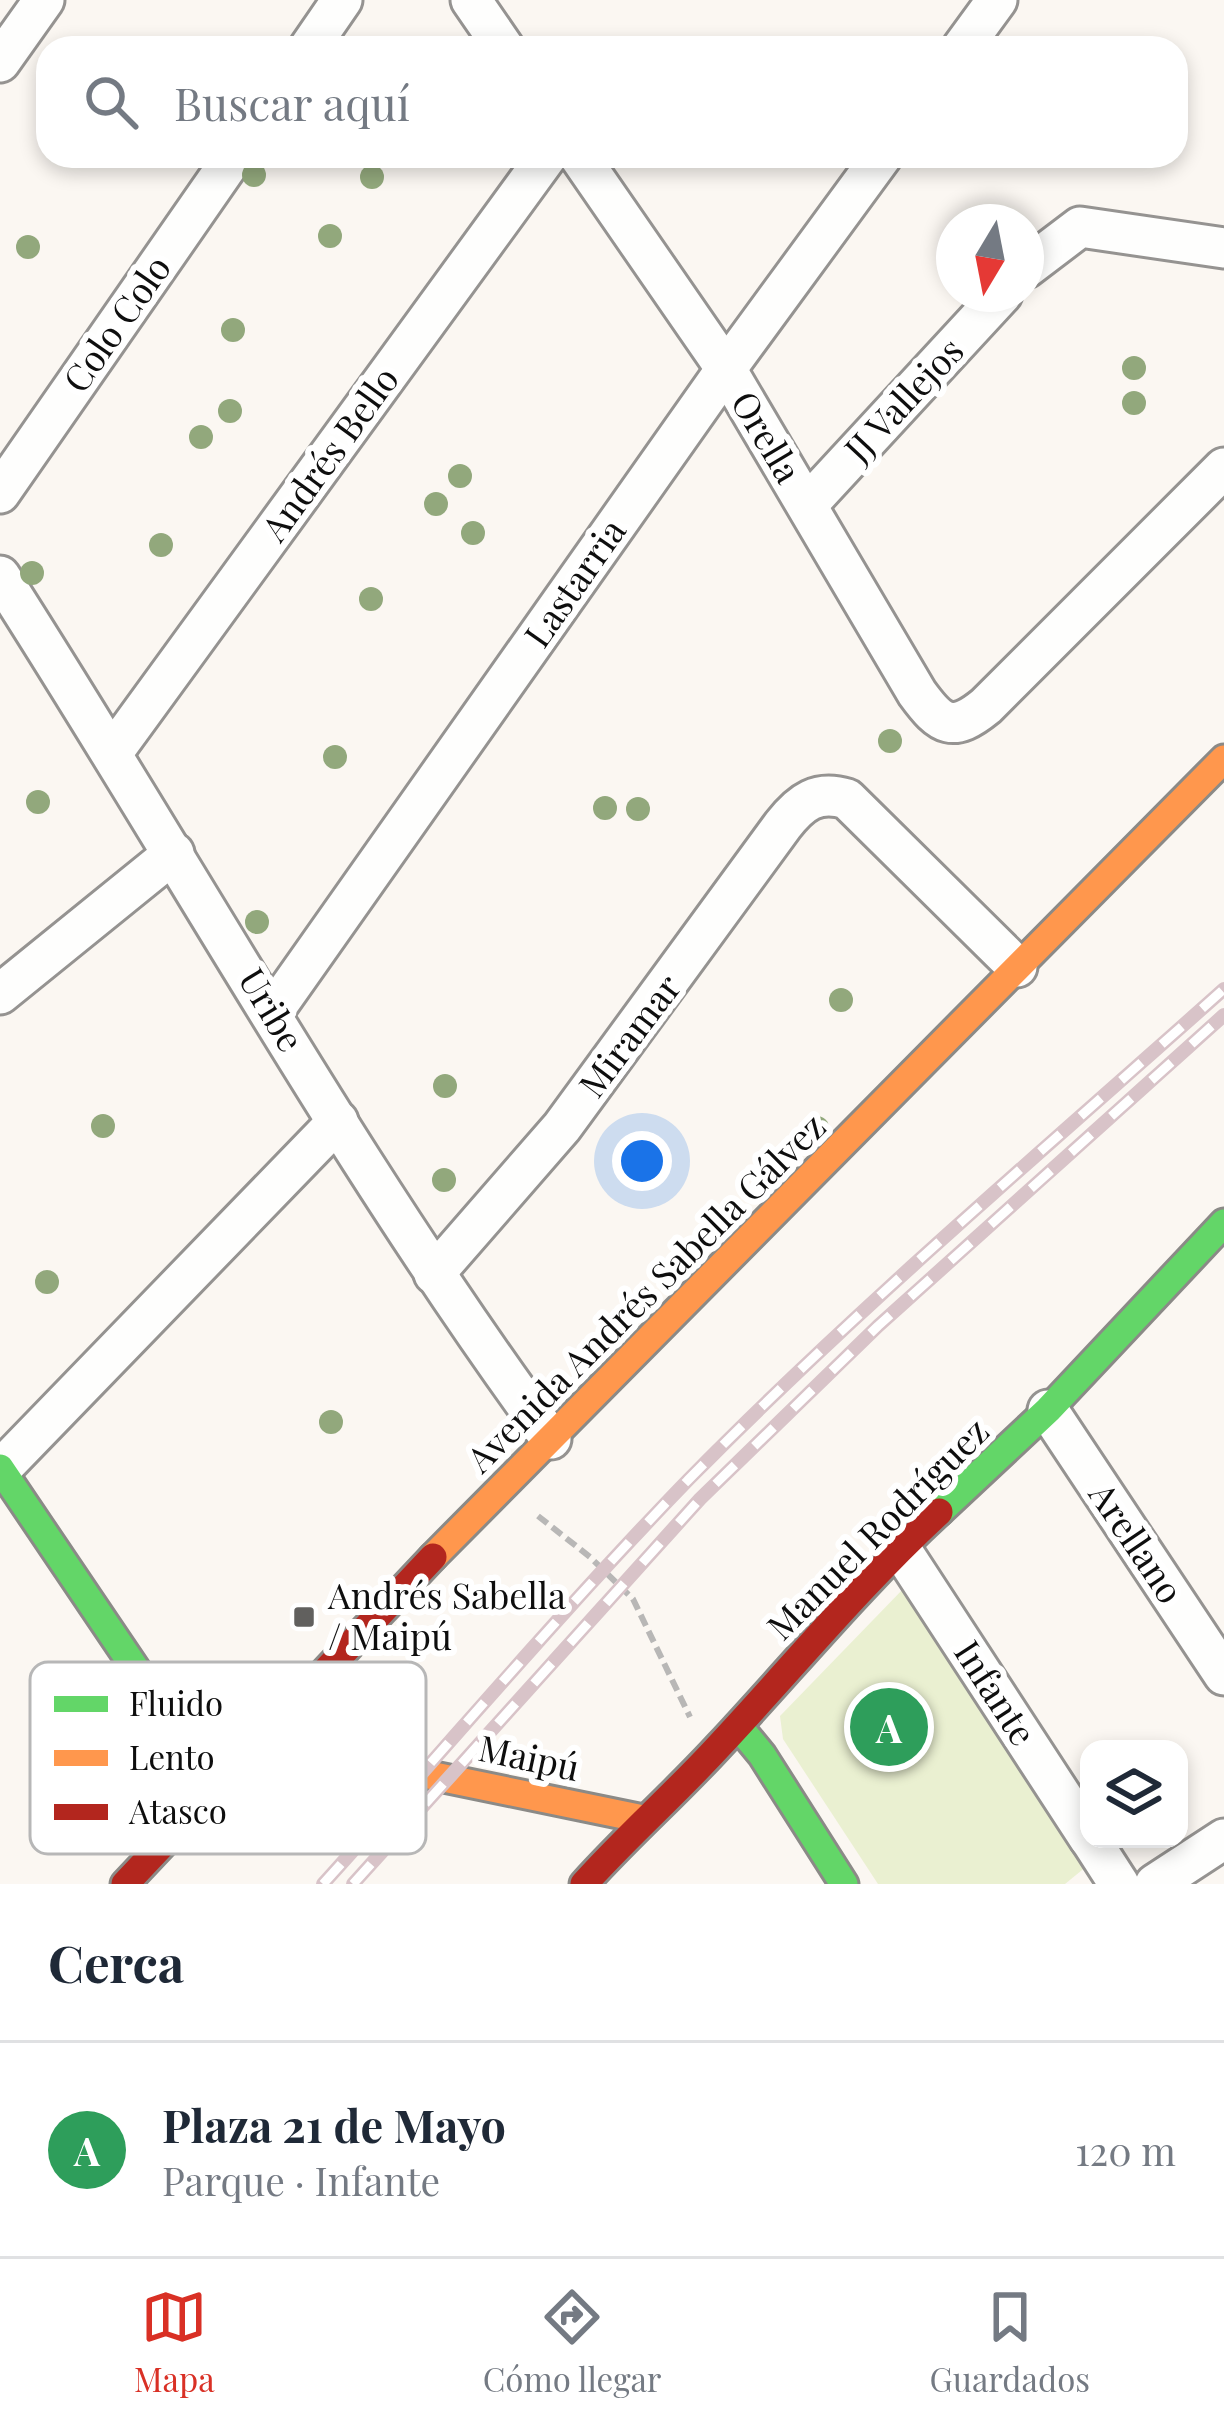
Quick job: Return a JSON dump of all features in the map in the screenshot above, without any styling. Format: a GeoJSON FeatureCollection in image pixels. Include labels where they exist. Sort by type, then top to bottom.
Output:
{"type":"FeatureCollection","features":[{"type":"Feature","properties":{"kind":"street"},"geometry":{"type":"LineString","coordinates":[[0,62],[44,0]]}},
{"type":"Feature","properties":{"kind":"street"},"geometry":{"type":"LineString","coordinates":[[317,36],[342,0]]}},
{"type":"Feature","properties":{"kind":"street"},"geometry":{"type":"LineString","coordinates":[[471,0],[496,36]]}},
{"type":"Feature","properties":{"kind":"street"},"geometry":{"type":"LineString","coordinates":[[971,36],[997,0]]}},
{"type":"Feature","properties":{"kind":"street","name":"Colo Colo"},"geometry":{"type":"LineString","coordinates":[[0,493],[226,168]]}},
{"type":"Feature","properties":{"kind":"street","name":"Andrés Bello"},"geometry":{"type":"LineString","coordinates":[[113,752],[538,168]]}},
{"type":"Feature","properties":{"kind":"street","name":"Orella"},"geometry":{"type":"LineString","coordinates":[[587,168],[726,369],[917,694],[945,723],[956,724],[986,706],[1224,468]]}},
{"type":"Feature","properties":{"kind":"street","name":"Lastarria"},"geometry":{"type":"LineString","coordinates":[[272,1013],[873,168]]}},
{"type":"Feature","properties":{"kind":"street"},"geometry":{"type":"LineString","coordinates":[[1044,254],[1080,227],[1224,248]]}},
{"type":"Feature","properties":{"kind":"street","name":"JJ Vallejos"},"geometry":{"type":"LineString","coordinates":[[807,505],[985,312]]}},
{"type":"Feature","properties":{"kind":"street","name":"Uribe"},"geometry":{"type":"LineString","coordinates":[[0,576],[434,1274],[550,1438]]}},
{"type":"Feature","properties":{"kind":"street","name":"Avenida Andrés Sabella Gálvez"},"geometry":{"type":"LineString","coordinates":[[334,1662],[1224,759]]}},
{"type":"Feature","properties":{"kind":"street","name":"Miramar"},"geometry":{"type":"LineString","coordinates":[[434,1274],[562,1127],[793,812],[820,794],[847,800],[858,809],[1017,968]]}},
{"type":"Feature","properties":{"kind":"street"},"geometry":{"type":"LineString","coordinates":[[0,994],[175,853]]}},
{"type":"Feature","properties":{"kind":"street"},"geometry":{"type":"LineString","coordinates":[[131,1662],[0,1469],[338,1121]]}},
{"type":"Feature","properties":{"kind":"street","name":"Manuel Rodríguez"},"geometry":{"type":"LineString","coordinates":[[584,1884],[714,1752],[901,1549],[1048,1410],[1224,1223]]}},
{"type":"Feature","properties":{"kind":"street","name":"Arellano"},"geometry":{"type":"LineString","coordinates":[[1048,1410],[1224,1675]]}},
{"type":"Feature","properties":{"kind":"street","name":"Infante"},"geometry":{"type":"LineString","coordinates":[[901,1549],[1080,1825]]}},
{"type":"Feature","properties":{"kind":"street"},"geometry":{"type":"LineString","coordinates":[[738,1726],[762,1755],[844,1884]]}},
{"type":"Feature","properties":{"kind":"street","name":"Maipú"},"geometry":{"type":"LineString","coordinates":[[426,1774],[643,1819]]}},
{"type":"Feature","properties":{"kind":"street"},"geometry":{"type":"LineString","coordinates":[[1155,1884],[1224,1839]]}},
{"type":"Feature","properties":{"kind":"street","name":"Infante"},"geometry":{"type":"LineString","coordinates":[[1095,1848],[1119,1884]]}},
{"type":"Feature","properties":{"kind":"street","name":"Avenida Andrés Sabella Gálvez"},"geometry":{"type":"LineString","coordinates":[[125,1884],[152,1854]]}},
{"type":"Feature","properties":{"kind":"path"},"geometry":{"type":"LineString","coordinates":[[531,1510],[633,1599],[684,1708],[714,1752]]}},
{"type":"Feature","properties":{"kind":"green space"},"geometry":{"type":"Polygon","coordinates":[[[905,1587],[1087,1866],[1065,1884],[878,1884],[783,1739],[780,1716],[905,1587]]]}},
{"type":"Feature","properties":{"kind":"railway"},"geometry":{"type":"LineString","coordinates":[[426,1769],[595,1579],[752,1416],[952,1230],[1224,989]]}},
{"type":"Feature","properties":{"kind":"railway"},"geometry":{"type":"LineString","coordinates":[[426,1803],[700,1499],[878,1326],[1224,1015]]}},
{"type":"Feature","properties":{"kind":"railway"},"geometry":{"type":"LineString","coordinates":[[323,1884],[350,1854]]}},
{"type":"Feature","properties":{"kind":"railway"},"geometry":{"type":"LineString","coordinates":[[353,1884],[380,1854]]}},
{"type":"Feature","properties":{"kind":"traffic: fast"},"geometry":{"type":"LineString","coordinates":[[939,1512],[1048,1410],[1224,1223]]}},
{"type":"Feature","properties":{"kind":"traffic: fast"},"geometry":{"type":"LineString","coordinates":[[0,1468],[131,1662]]}},
{"type":"Feature","properties":{"kind":"traffic: fast"},"geometry":{"type":"LineString","coordinates":[[738,1726],[762,1755],[844,1884]]}},
{"type":"Feature","properties":{"kind":"traffic: slow"},"geometry":{"type":"LineString","coordinates":[[433,1557],[1224,759]]}},
{"type":"Feature","properties":{"kind":"traffic: slow"},"geometry":{"type":"LineString","coordinates":[[426,1774],[643,1819]]}},
{"type":"Feature","properties":{"kind":"traffic: jam"},"geometry":{"type":"LineString","coordinates":[[584,1884],[939,1512]]}},
{"type":"Feature","properties":{"kind":"traffic: jam"},"geometry":{"type":"LineString","coordinates":[[334,1662],[433,1557]]}},
{"type":"Feature","properties":{"kind":"traffic: jam"},"geometry":{"type":"LineString","coordinates":[[125,1884],[153,1854]]}},
{"type":"Feature","properties":{"kind":"place","name":"Andrés Sabella / Maipú"},"geometry":{"type":"Point","coordinates":[304,1617]}},
{"type":"Feature","properties":{"kind":"place","name":"Plaza 21 de Mayo"},"geometry":{"type":"Point","coordinates":[889,1727]}}]}
